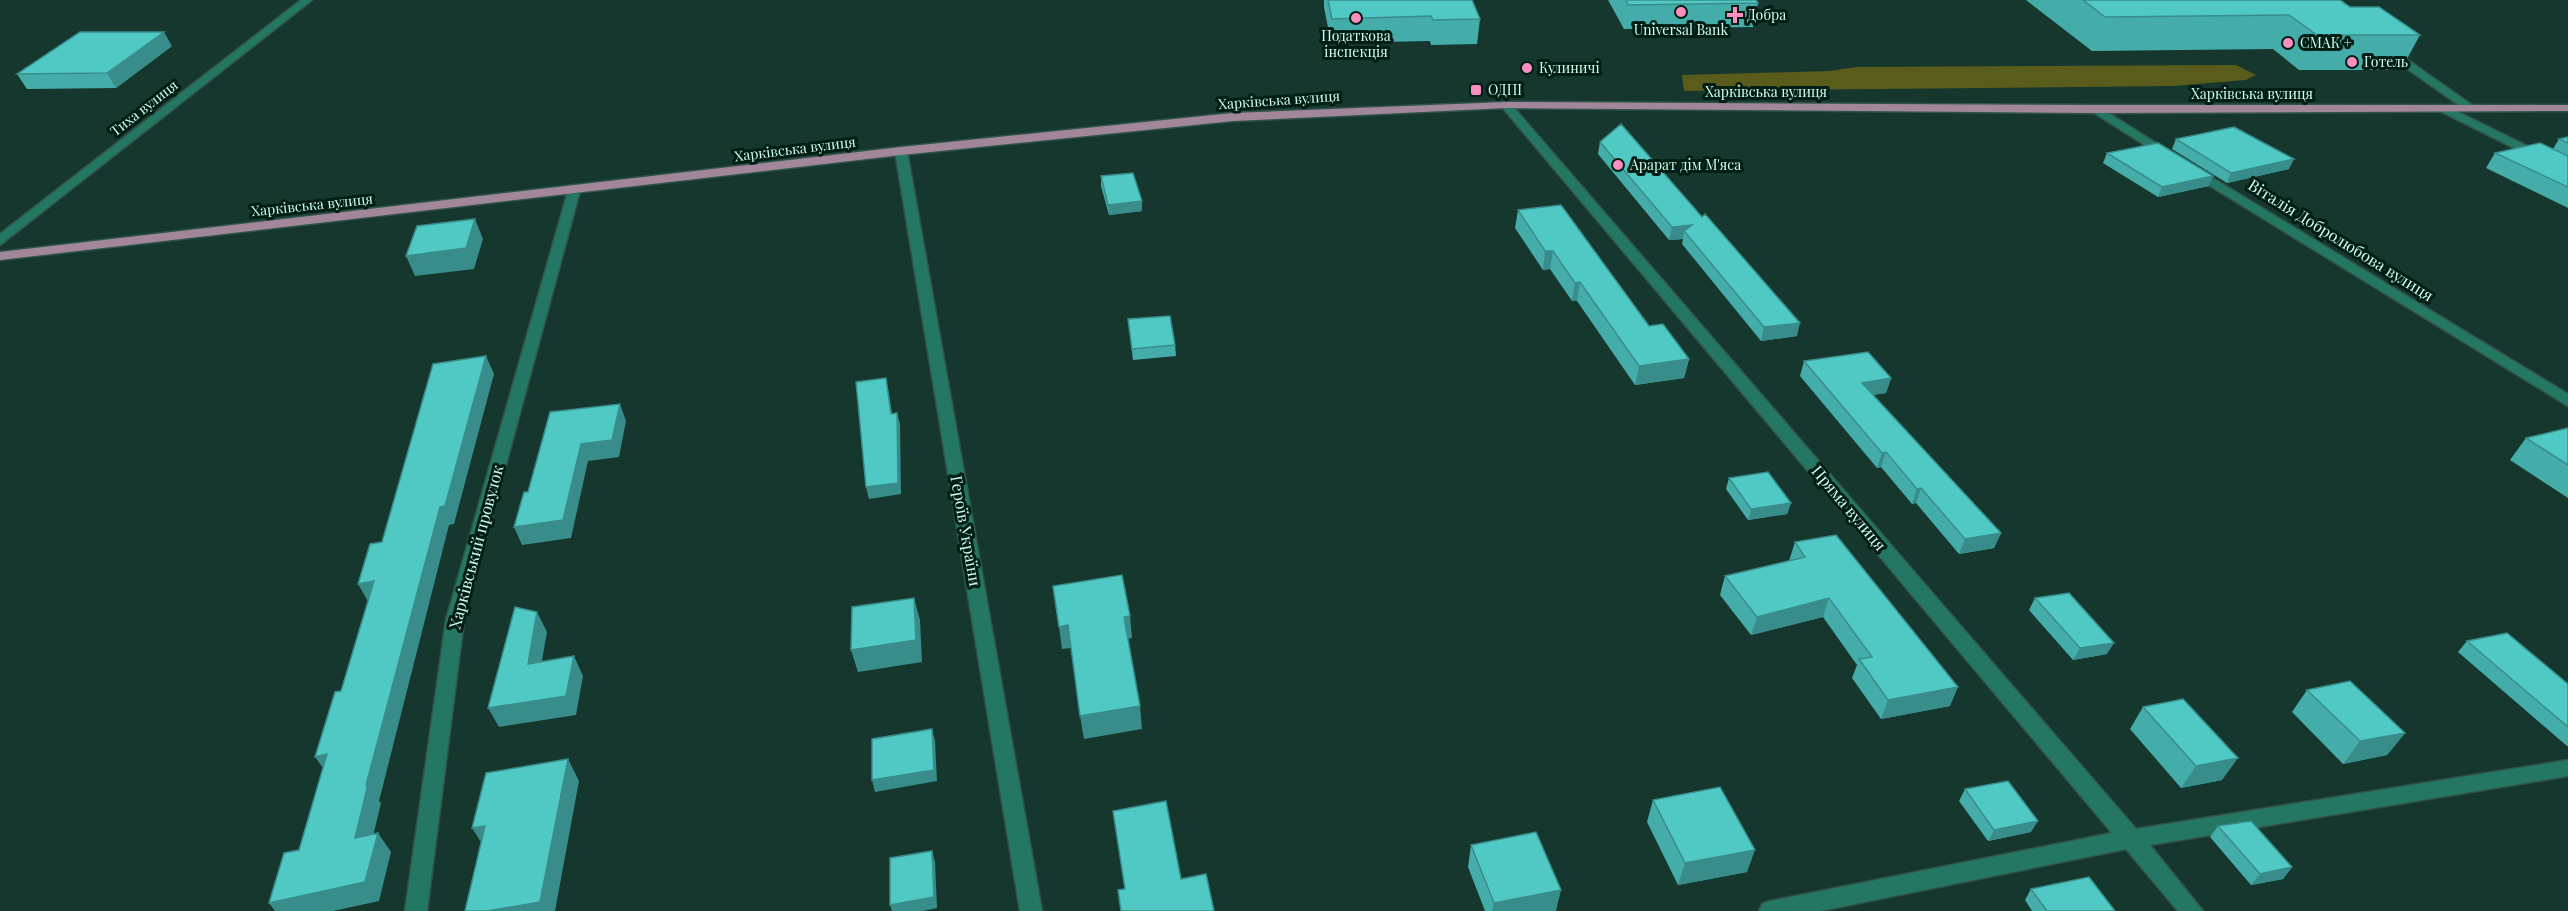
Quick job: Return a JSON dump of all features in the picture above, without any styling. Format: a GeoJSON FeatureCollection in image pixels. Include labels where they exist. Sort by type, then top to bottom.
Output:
{"type":"FeatureCollection","features":[{"type":"Feature","properties":{"kind":"main road","name":"Харківська вулиця"},"geometry":{"type":"LineString","coordinates":[[0,256],[901,152],[1233,117],[1506,105],[2095,109],[2568,108]]}},
{"type":"Feature","properties":{"kind":"street","name":"Тиха вулиця"},"geometry":{"type":"LineString","coordinates":[[0,240],[307,0]]}},
{"type":"Feature","properties":{"kind":"street"},"geometry":{"type":"LineString","coordinates":[[2374,40],[2470,108]]}},
{"type":"Feature","properties":{"kind":"street","name":"Пряма вулиця"},"geometry":{"type":"LineString","coordinates":[[1506,105],[2193,911]]}},
{"type":"Feature","properties":{"kind":"street"},"geometry":{"type":"LineString","coordinates":[[2442,108],[2568,171]]}},
{"type":"Feature","properties":{"kind":"street","name":"Віталія Добролюбова вулиця"},"geometry":{"type":"LineString","coordinates":[[2095,109],[2568,401]]}},
{"type":"Feature","properties":{"kind":"street","name":"Героїв України"},"geometry":{"type":"LineString","coordinates":[[901,152],[1031,911]]}},
{"type":"Feature","properties":{"kind":"street","name":"Харківський провулок"},"geometry":{"type":"LineString","coordinates":[[416,911],[454,620],[574,191]]}},
{"type":"Feature","properties":{"kind":"street"},"geometry":{"type":"LineString","coordinates":[[1770,911],[2130,839],[2568,768]]}},
{"type":"Feature","properties":{"kind":"shaded area"},"geometry":{"type":"Polygon","coordinates":[[[2236,65],[2256,75],[2246,80],[2173,86],[1684,91],[1682,75],[1830,71],[1856,67],[2236,65]]]}},
{"type":"Feature","properties":{"kind":"building"},"geometry":{"type":"Polygon","coordinates":[[[1328,0],[1472,0],[1480,19],[1433,20],[1431,16],[1332,19],[1328,0]]]}},
{"type":"Feature","properties":{"kind":"building"},"geometry":{"type":"Polygon","coordinates":[[[1626,0],[1756,0],[1758,3],[1628,5],[1626,0]]]}},
{"type":"Feature","properties":{"kind":"building"},"geometry":{"type":"Polygon","coordinates":[[[2083,0],[2340,0],[2350,7],[2379,7],[2420,35],[2317,35],[2289,15],[2105,17],[2083,0]]]}},
{"type":"Feature","properties":{"kind":"building"},"geometry":{"type":"Polygon","coordinates":[[[80,32],[164,32],[107,73],[17,74],[80,32]]]}},
{"type":"Feature","properties":{"kind":"building"},"geometry":{"type":"Polygon","coordinates":[[[1621,124],[1702,217],[1705,214],[1800,323],[1764,327],[1684,231],[1692,225],[1672,227],[1600,142],[1621,124]]]}},
{"type":"Feature","properties":{"kind":"building"},"geometry":{"type":"Polygon","coordinates":[[[2234,127],[2294,159],[2231,173],[2176,139],[2234,127]]]}},
{"type":"Feature","properties":{"kind":"building"},"geometry":{"type":"Polygon","coordinates":[[[2568,137],[2568,143],[2559,139],[2568,137]]]}},
{"type":"Feature","properties":{"kind":"building"},"geometry":{"type":"Polygon","coordinates":[[[2158,143],[2213,176],[2162,187],[2107,153],[2158,143]]]}},
{"type":"Feature","properties":{"kind":"building"},"geometry":{"type":"Polygon","coordinates":[[[2540,143],[2568,156],[2568,187],[2495,153],[2540,143]]]}},
{"type":"Feature","properties":{"kind":"building"},"geometry":{"type":"Polygon","coordinates":[[[1133,173],[1142,201],[1108,205],[1101,176],[1133,173]]]}},
{"type":"Feature","properties":{"kind":"building"},"geometry":{"type":"Polygon","coordinates":[[[1561,205],[1649,326],[1663,324],[1689,359],[1639,366],[1580,282],[1575,283],[1553,251],[1545,251],[1518,210],[1561,205]]]}},
{"type":"Feature","properties":{"kind":"building"},"geometry":{"type":"Polygon","coordinates":[[[475,219],[466,248],[406,256],[417,226],[475,219]]]}},
{"type":"Feature","properties":{"kind":"building"},"geometry":{"type":"Polygon","coordinates":[[[1170,316],[1175,345],[1132,349],[1128,319],[1170,316]]]}},
{"type":"Feature","properties":{"kind":"building"},"geometry":{"type":"Polygon","coordinates":[[[1868,352],[1891,378],[1862,383],[2001,533],[1965,539],[1921,488],[1917,489],[1886,452],[1882,453],[1804,361],[1868,352]]]}},
{"type":"Feature","properties":{"kind":"building"},"geometry":{"type":"Polygon","coordinates":[[[486,356],[445,506],[440,507],[366,785],[368,784],[355,838],[378,833],[365,882],[269,903],[284,853],[299,850],[327,754],[315,757],[335,692],[341,691],[374,581],[358,584],[370,544],[382,542],[433,364],[486,356]]]}},
{"type":"Feature","properties":{"kind":"building"},"geometry":{"type":"Polygon","coordinates":[[[886,378],[891,414],[897,413],[898,483],[866,487],[856,382],[886,378]]]}},
{"type":"Feature","properties":{"kind":"building"},"geometry":{"type":"Polygon","coordinates":[[[620,404],[612,440],[581,444],[563,520],[514,527],[524,492],[528,492],[550,412],[620,404]]]}},
{"type":"Feature","properties":{"kind":"building"},"geometry":{"type":"Polygon","coordinates":[[[2568,428],[2568,465],[2526,438],[2568,428]]]}},
{"type":"Feature","properties":{"kind":"building"},"geometry":{"type":"Polygon","coordinates":[[[1768,472],[1791,503],[1751,509],[1729,478],[1768,472]]]}},
{"type":"Feature","properties":{"kind":"building"},"geometry":{"type":"Polygon","coordinates":[[[1836,535],[1958,687],[1888,700],[1859,659],[1872,657],[1829,598],[1757,617],[1725,576],[1805,557],[1795,542],[1836,535]]]}},
{"type":"Feature","properties":{"kind":"building"},"geometry":{"type":"Polygon","coordinates":[[[1122,575],[1130,616],[1124,617],[1140,706],[1080,716],[1068,625],[1059,627],[1053,586],[1122,575]]]}},
{"type":"Feature","properties":{"kind":"building"},"geometry":{"type":"Polygon","coordinates":[[[2069,593],[2114,643],[2080,648],[2035,598],[2069,593]]]}},
{"type":"Feature","properties":{"kind":"building"},"geometry":{"type":"Polygon","coordinates":[[[914,598],[916,640],[851,650],[852,607],[914,598]]]}},
{"type":"Feature","properties":{"kind":"building"},"geometry":{"type":"Polygon","coordinates":[[[515,607],[537,612],[528,664],[574,656],[566,696],[488,708],[515,607]]]}},
{"type":"Feature","properties":{"kind":"building"},"geometry":{"type":"Polygon","coordinates":[[[2507,633],[2568,684],[2568,727],[2467,641],[2507,633]]]}},
{"type":"Feature","properties":{"kind":"building"},"geometry":{"type":"Polygon","coordinates":[[[2350,681],[2405,733],[2360,741],[2307,690],[2350,681]]]}},
{"type":"Feature","properties":{"kind":"building"},"geometry":{"type":"Polygon","coordinates":[[[2183,699],[2238,758],[2196,766],[2143,707],[2183,699]]]}},
{"type":"Feature","properties":{"kind":"building"},"geometry":{"type":"Polygon","coordinates":[[[932,729],[934,770],[872,780],[872,739],[932,729]]]}},
{"type":"Feature","properties":{"kind":"building"},"geometry":{"type":"Polygon","coordinates":[[[568,759],[540,902],[487,911],[465,911],[485,826],[472,828],[486,773],[568,759]]]}},
{"type":"Feature","properties":{"kind":"building"},"geometry":{"type":"Polygon","coordinates":[[[2008,781],[2038,821],[1994,830],[1965,789],[2008,781]]]}},
{"type":"Feature","properties":{"kind":"building"},"geometry":{"type":"Polygon","coordinates":[[[1720,787],[1755,850],[1685,863],[1653,800],[1720,787]]]}},
{"type":"Feature","properties":{"kind":"building"},"geometry":{"type":"Polygon","coordinates":[[[1166,801],[1181,879],[1206,874],[1214,911],[1121,911],[1118,890],[1125,889],[1113,811],[1166,801]]]}},
{"type":"Feature","properties":{"kind":"building"},"geometry":{"type":"Polygon","coordinates":[[[2251,821],[2292,867],[2260,874],[2218,826],[2251,821]]]}},
{"type":"Feature","properties":{"kind":"building"},"geometry":{"type":"Polygon","coordinates":[[[1536,832],[1561,890],[1494,903],[1471,845],[1536,832]]]}},
{"type":"Feature","properties":{"kind":"building"},"geometry":{"type":"Polygon","coordinates":[[[932,851],[934,897],[890,905],[890,858],[932,851]]]}},
{"type":"Feature","properties":{"kind":"building"},"geometry":{"type":"Polygon","coordinates":[[[2089,877],[2115,911],[2047,911],[2031,889],[2089,877]]]}},
{"type":"Feature","properties":{"kind":"place","name":"Universal Bank"},"geometry":{"type":"Point","coordinates":[1681,12]}},
{"type":"Feature","properties":{"kind":"place","name":"Добра"},"geometry":{"type":"Point","coordinates":[1735,15]}},
{"type":"Feature","properties":{"kind":"place","name":"Податкова інспекція"},"geometry":{"type":"Point","coordinates":[1356,18]}},
{"type":"Feature","properties":{"kind":"place","name":"СМАК +"},"geometry":{"type":"Point","coordinates":[2288,43]}},
{"type":"Feature","properties":{"kind":"place","name":"Готель"},"geometry":{"type":"Point","coordinates":[2352,62]}},
{"type":"Feature","properties":{"kind":"place","name":"Кулиничі"},"geometry":{"type":"Point","coordinates":[1527,68]}},
{"type":"Feature","properties":{"kind":"place","name":"ОДПІ"},"geometry":{"type":"Point","coordinates":[1476,90]}},
{"type":"Feature","properties":{"kind":"place","name":"Арарат дім М'яса"},"geometry":{"type":"Point","coordinates":[1618,165]}}]}
